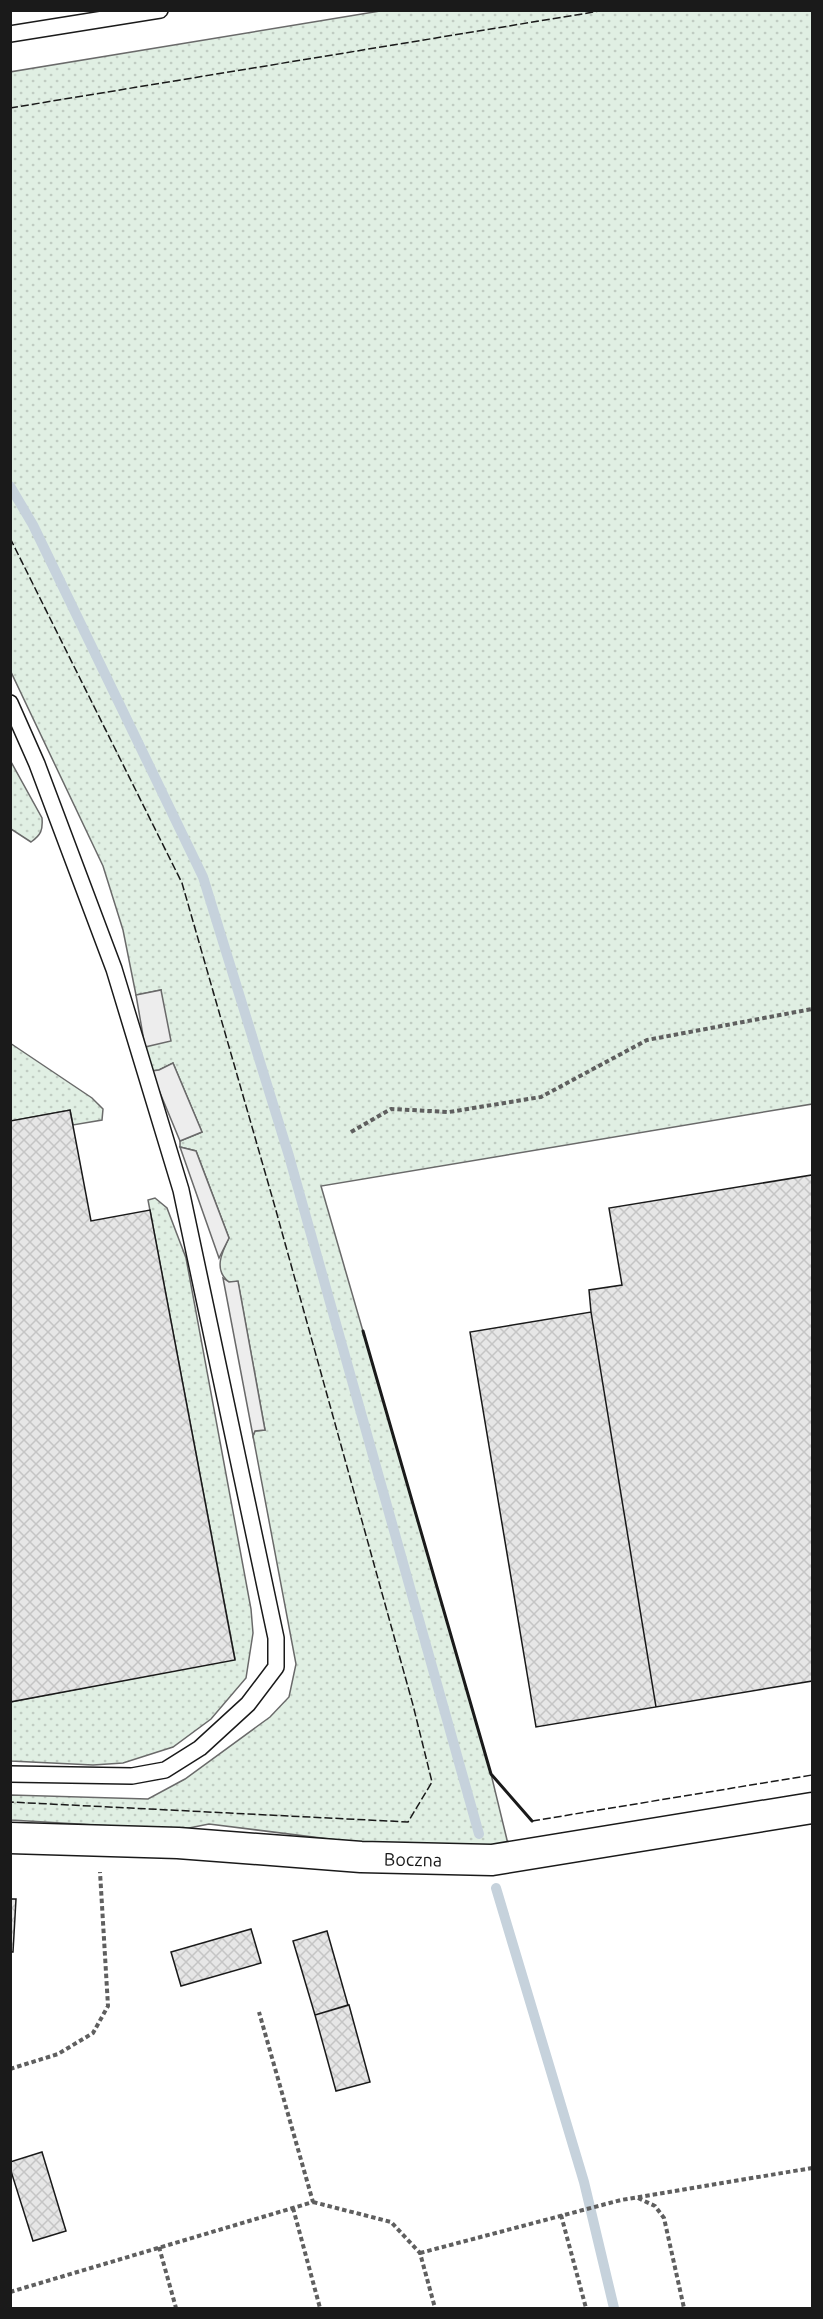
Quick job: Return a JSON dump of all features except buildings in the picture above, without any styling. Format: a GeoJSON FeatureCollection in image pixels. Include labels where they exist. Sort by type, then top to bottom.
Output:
{"type":"FeatureCollection","features":[{"type":"Feature","properties":{"kind":"street","name":"Boczna"},"geometry":{"type":"LineString","coordinates":[[10,1838],[178,1843],[361,1857],[492,1860],[813,1808]]}},
{"type":"Feature","properties":{"kind":"lane"},"geometry":{"type":"LineString","coordinates":[[10,34],[160,10]]}},
{"type":"Feature","properties":{"kind":"lane"},"geometry":{"type":"LineString","coordinates":[[10,703],[37,764],[114,969],[181,1190],[276,1638],[276,1667],[248,1704],[200,1748],[165,1770],[132,1776],[10,1774]]}},
{"type":"Feature","properties":{"kind":"path"},"geometry":{"type":"LineString","coordinates":[[351,1132],[391,1109],[449,1112],[541,1098],[647,1040],[813,1009]]}},
{"type":"Feature","properties":{"kind":"path"},"geometry":{"type":"LineString","coordinates":[[10,2069],[58,2054],[93,2033],[108,2006],[99,1841]]}},
{"type":"Feature","properties":{"kind":"path"},"geometry":{"type":"LineString","coordinates":[[260,2012],[313,2202]]}},
{"type":"Feature","properties":{"kind":"path"},"geometry":{"type":"LineString","coordinates":[[420,2253],[603,2204],[813,2168]]}},
{"type":"Feature","properties":{"kind":"path"},"geometry":{"type":"LineString","coordinates":[[637,2197],[655,2206],[664,2218],[684,2308]]}},
{"type":"Feature","properties":{"kind":"path"},"geometry":{"type":"LineString","coordinates":[[10,2292],[313,2202],[391,2222],[420,2253],[435,2308]]}},
{"type":"Feature","properties":{"kind":"path"},"geometry":{"type":"LineString","coordinates":[[293,2208],[320,2308]]}},
{"type":"Feature","properties":{"kind":"path"},"geometry":{"type":"LineString","coordinates":[[561,2215],[586,2308]]}},
{"type":"Feature","properties":{"kind":"path"},"geometry":{"type":"LineString","coordinates":[[159,2247],[176,2308]]}},
{"type":"Feature","properties":{"kind":"green space"},"geometry":{"type":"Polygon","coordinates":[[[380,11],[812,11],[812,1104],[321,1186],[491,1774],[508,1844],[461,1851],[369,1844],[209,1824],[179,1830],[11,1820],[11,1795],[148,1799],[185,1779],[270,1717],[289,1697],[296,1664],[253,1436],[255,1431],[265,1430],[238,1282],[229,1282],[221,1272],[220,1266],[229,1238],[196,1151],[180,1147],[180,1141],[202,1132],[173,1063],[151,1071],[145,1047],[161,990],[136,995],[123,930],[103,866],[11,672],[10,72],[380,11]]]}},
{"type":"Feature","properties":{"kind":"green space"},"geometry":{"type":"Polygon","coordinates":[[[10,760],[42,818],[41,832],[31,842],[11,829],[10,760]]]}},
{"type":"Feature","properties":{"kind":"green space"},"geometry":{"type":"Polygon","coordinates":[[[10,1043],[92,1098],[103,1109],[102,1120],[73,1125],[70,1110],[11,1121],[10,1043]]]}},
{"type":"Feature","properties":{"kind":"green space"},"geometry":{"type":"Polygon","coordinates":[[[155,1198],[167,1208],[186,1258],[251,1609],[253,1633],[246,1678],[211,1719],[173,1747],[123,1763],[93,1765],[11,1761],[10,1702],[235,1659],[148,1200],[155,1198]]]}},
{"type":"Feature","properties":{"kind":"shaded area"},"geometry":{"type":"Polygon","coordinates":[[[161,990],[171,1041],[145,1047],[136,995],[161,990]]]}},
{"type":"Feature","properties":{"kind":"shaded area"},"geometry":{"type":"Polygon","coordinates":[[[173,1063],[202,1132],[180,1141],[151,1071],[173,1063]]]}},
{"type":"Feature","properties":{"kind":"shaded area"},"geometry":{"type":"Polygon","coordinates":[[[180,1147],[196,1151],[229,1238],[219,1258],[180,1147]]]}},
{"type":"Feature","properties":{"kind":"shaded area"},"geometry":{"type":"Polygon","coordinates":[[[223,1278],[229,1282],[238,1281],[265,1430],[255,1431],[253,1436],[223,1278]]]}},
{"type":"Feature","properties":{"kind":"waterway"},"geometry":{"type":"LineString","coordinates":[[10,486],[33,525],[203,877],[289,1156],[479,1834]]}},
{"type":"Feature","properties":{"kind":"waterway"},"geometry":{"type":"LineString","coordinates":[[496,1888],[584,2182],[614,2308]]}},
{"type":"Feature","properties":{"kind":"fence"},"geometry":{"type":"LineString","coordinates":[[10,108],[606,10]]}},
{"type":"Feature","properties":{"kind":"fence"},"geometry":{"type":"LineString","coordinates":[[10,538],[182,883],[275,1207],[413,1705],[432,1782],[408,1822],[10,1802]]}},
{"type":"Feature","properties":{"kind":"fence"},"geometry":{"type":"LineString","coordinates":[[532,1821],[812,1775]]}},
{"type":"Feature","properties":{"kind":"wall"},"geometry":{"type":"LineString","coordinates":[[363,1331],[491,1774],[532,1821]]}}]}
